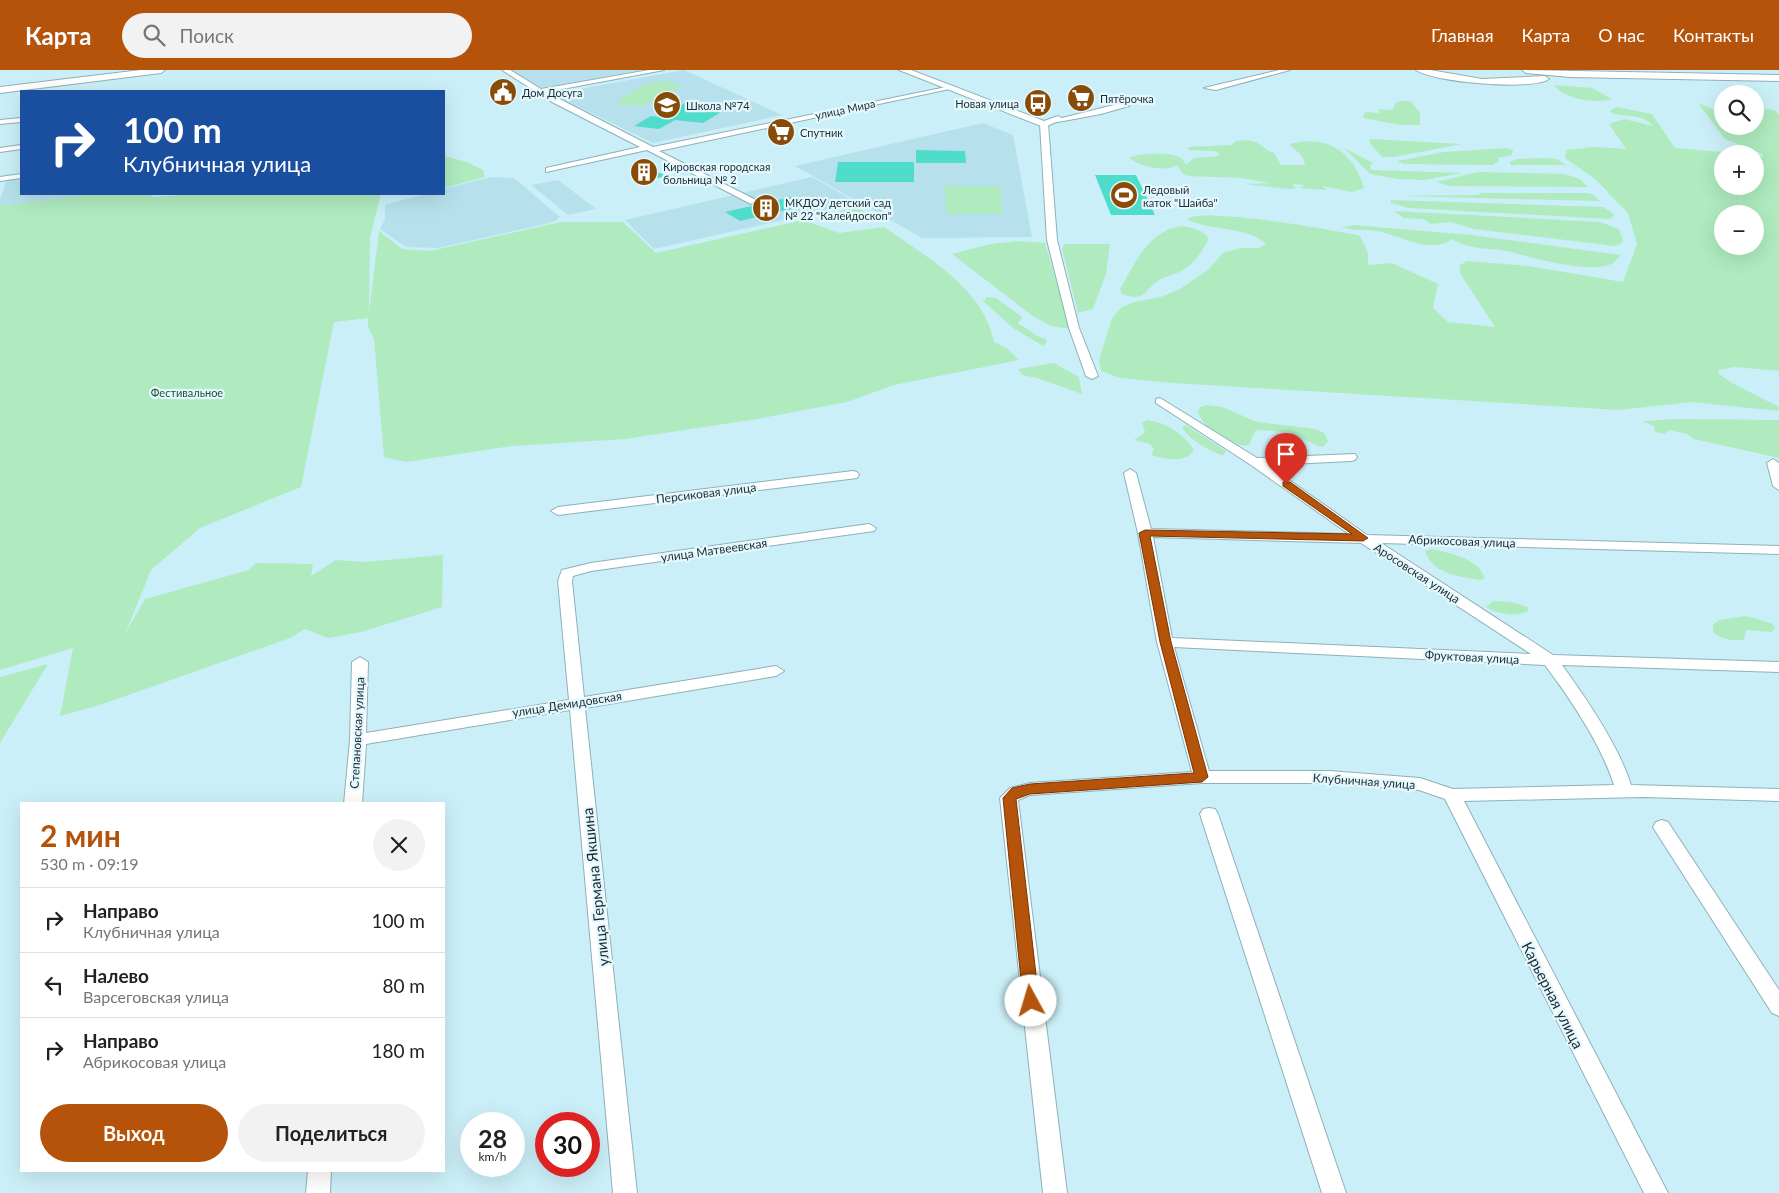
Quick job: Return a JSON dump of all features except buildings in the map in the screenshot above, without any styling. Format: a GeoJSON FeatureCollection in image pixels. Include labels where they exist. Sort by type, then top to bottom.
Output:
{"type":"FeatureCollection","features":[{"type":"Feature","properties":{"kind":"street"},"geometry":{"type":"LineString","coordinates":[[0,90],[161,70]]}},
{"type":"Feature","properties":{"kind":"street"},"geometry":{"type":"LineString","coordinates":[[505,70],[539,92],[751,201]]}},
{"type":"Feature","properties":{"kind":"street"},"geometry":{"type":"LineString","coordinates":[[539,92],[661,70]]}},
{"type":"Feature","properties":{"kind":"street"},"geometry":{"type":"LineString","coordinates":[[903,70],[1044,124],[1086,116],[1126,104]]}},
{"type":"Feature","properties":{"kind":"street"},"geometry":{"type":"LineString","coordinates":[[923,70],[1058,120]]}},
{"type":"Feature","properties":{"kind":"street"},"geometry":{"type":"LineString","coordinates":[[1207,88],[1216,88],[1288,70]]}},
{"type":"Feature","properties":{"kind":"street"},"geometry":{"type":"LineString","coordinates":[[1420,70],[1452,78],[1487,83],[1522,82],[1570,74]]}},
{"type":"Feature","properties":{"kind":"street"},"geometry":{"type":"LineString","coordinates":[[1526,70],[1570,74],[1779,78]]}},
{"type":"Feature","properties":{"kind":"street","name":"улица Мира"},"geometry":{"type":"LineString","coordinates":[[549,170],[951,88]]}},
{"type":"Feature","properties":{"kind":"street"},"geometry":{"type":"LineString","coordinates":[[0,122],[20,120]]}},
{"type":"Feature","properties":{"kind":"street"},"geometry":{"type":"LineString","coordinates":[[1044,124],[1052,240],[1074,328],[1092,376]]}},
{"type":"Feature","properties":{"kind":"street"},"geometry":{"type":"LineString","coordinates":[[0,150],[20,147]]}},
{"type":"Feature","properties":{"kind":"street"},"geometry":{"type":"LineString","coordinates":[[0,179],[20,176]]}},
{"type":"Feature","properties":{"kind":"street","name":"Аросовская улица"},"geometry":{"type":"LineString","coordinates":[[1160,401],[1255,462],[1363,538],[1550,660],[1572,690],[1617,768],[1624,791]]}},
{"type":"Feature","properties":{"kind":"street"},"geometry":{"type":"LineString","coordinates":[[1255,462],[1351,456]]}},
{"type":"Feature","properties":{"kind":"street"},"geometry":{"type":"LineString","coordinates":[[1773,463],[1779,486]]}},
{"type":"Feature","properties":{"kind":"street"},"geometry":{"type":"LineString","coordinates":[[1130,473],[1145,533],[1165,642],[1202,777]]}},
{"type":"Feature","properties":{"kind":"street","name":"Персиковая улица"},"geometry":{"type":"LineString","coordinates":[[558,511],[853,475]]}},
{"type":"Feature","properties":{"kind":"street","name":"улица Матвеевская"},"geometry":{"type":"LineString","coordinates":[[565,581],[567,573],[592,567],[869,528]]}},
{"type":"Feature","properties":{"kind":"street","name":"Абрикосовая улица"},"geometry":{"type":"LineString","coordinates":[[1145,533],[1779,550]]}},
{"type":"Feature","properties":{"kind":"street","name":"улица Германа Якшина"},"geometry":{"type":"LineString","coordinates":[[565,581],[626,1193]]}},
{"type":"Feature","properties":{"kind":"street","name":"Фруктовая улица"},"geometry":{"type":"LineString","coordinates":[[1165,642],[1550,660],[1779,667]]}},
{"type":"Feature","properties":{"kind":"street","name":"Степановская улица"},"geometry":{"type":"LineString","coordinates":[[353,802],[358,740],[360,662]]}},
{"type":"Feature","properties":{"kind":"street","name":"улица Демидовская"},"geometry":{"type":"LineString","coordinates":[[358,740],[576,702],[776,671]]}},
{"type":"Feature","properties":{"kind":"street","name":"Клубничная улица"},"geometry":{"type":"LineString","coordinates":[[1055,1193],[1033,1019],[1009,798],[1016,792],[1030,789],[1202,777],[1329,777],[1420,784],[1452,796],[1624,791],[1779,795]]}},
{"type":"Feature","properties":{"kind":"street","name":"Карьерная улица"},"geometry":{"type":"LineString","coordinates":[[1452,796],[1656,1193]]}},
{"type":"Feature","properties":{"kind":"street"},"geometry":{"type":"LineString","coordinates":[[1209,814],[1334,1193]]}},
{"type":"Feature","properties":{"kind":"street"},"geometry":{"type":"LineString","coordinates":[[1662,827],[1779,1007]]}},
{"type":"Feature","properties":{"kind":"street"},"geometry":{"type":"LineString","coordinates":[[318,1193],[320,1172]]}},
{"type":"Feature","properties":{"kind":"shaded area"},"geometry":{"type":"Polygon","coordinates":[[[509,70],[642,70],[541,88],[509,70]]]}},
{"type":"Feature","properties":{"kind":"shaded area","name":"Школа №74"},"geometry":{"type":"Polygon","coordinates":[[[684,70],[782,115],[653,143],[552,94],[684,70]]]}},
{"type":"Feature","properties":{"kind":"shaded area"},"geometry":{"type":"Polygon","coordinates":[[[983,123],[1013,135],[1032,237],[922,238],[795,166],[983,123]]]}},
{"type":"Feature","properties":{"kind":"shaded area"},"geometry":{"type":"Polygon","coordinates":[[[20,176],[20,195],[88,195],[0,206],[0,199],[7,178],[20,176]]]}},
{"type":"Feature","properties":{"kind":"shaded area"},"geometry":{"type":"Polygon","coordinates":[[[491,177],[513,178],[560,217],[555,221],[541,225],[438,248],[406,247],[380,229],[385,218],[385,205],[421,195],[445,195],[445,189],[491,177]]]}},
{"type":"Feature","properties":{"kind":"shaded area"},"geometry":{"type":"Polygon","coordinates":[[[812,177],[858,203],[654,249],[625,220],[812,177]]]}},
{"type":"Feature","properties":{"kind":"shaded area"},"geometry":{"type":"Polygon","coordinates":[[[558,180],[596,209],[568,215],[531,185],[558,180]]]}},
{"type":"Feature","properties":{"kind":"green space"},"geometry":{"type":"Polygon","coordinates":[[[668,81],[680,86],[659,100],[641,106],[624,105],[617,101],[646,84],[668,81]]]}},
{"type":"Feature","properties":{"kind":"green space"},"geometry":{"type":"Polygon","coordinates":[[[1554,85],[1592,88],[1612,99],[1597,101],[1580,99],[1565,94],[1554,85]]]}},
{"type":"Feature","properties":{"kind":"green space"},"geometry":{"type":"Polygon","coordinates":[[[1411,101],[1420,113],[1420,125],[1400,125],[1363,118],[1365,112],[1380,113],[1378,109],[1393,110],[1395,103],[1411,101]]]}},
{"type":"Feature","properties":{"kind":"green space"},"geometry":{"type":"Polygon","coordinates":[[[1698,103],[1714,110],[1714,124],[1698,103]]]}},
{"type":"Feature","properties":{"kind":"green space"},"geometry":{"type":"Polygon","coordinates":[[[1617,107],[1652,114],[1675,148],[1714,151],[1714,195],[1764,195],[1764,145],[1740,145],[1725,139],[1722,135],[1764,135],[1764,108],[1774,110],[1779,115],[1779,371],[1734,367],[1719,370],[1718,373],[1732,383],[1779,407],[1778,411],[1692,402],[1619,410],[1173,383],[1120,378],[1101,371],[1099,360],[1112,318],[1122,307],[1134,302],[1161,297],[1180,289],[1208,270],[1223,253],[1241,248],[1259,248],[1266,244],[1248,234],[1206,226],[1187,219],[1197,216],[1241,218],[1298,225],[1360,236],[1368,253],[1368,265],[1392,263],[1438,284],[1433,308],[1448,322],[1495,327],[1460,273],[1460,265],[1467,261],[1528,266],[1623,282],[1637,244],[1628,213],[1595,179],[1565,158],[1566,150],[1594,147],[1626,149],[1609,124],[1624,119],[1653,126],[1645,119],[1611,113],[1611,110],[1617,107]]]}},
{"type":"Feature","properties":{"kind":"green space"},"geometry":{"type":"Polygon","coordinates":[[[1370,139],[1462,144],[1394,157],[1382,157],[1370,143],[1370,139]]]}},
{"type":"Feature","properties":{"kind":"green space"},"geometry":{"type":"Polygon","coordinates":[[[1247,140],[1256,142],[1274,153],[1281,165],[1305,165],[1300,154],[1290,144],[1316,142],[1327,144],[1338,149],[1354,165],[1364,188],[1352,192],[1322,186],[1327,190],[1300,188],[1305,185],[1292,184],[1296,188],[1252,185],[1246,184],[1271,183],[1241,178],[1188,176],[1183,174],[1177,165],[1166,168],[1152,168],[1139,164],[1129,158],[1146,154],[1169,154],[1181,158],[1186,165],[1194,158],[1218,156],[1219,153],[1189,150],[1188,147],[1231,145],[1237,141],[1247,140]]]}},
{"type":"Feature","properties":{"kind":"green space"},"geometry":{"type":"Polygon","coordinates":[[[1344,148],[1373,163],[1370,166],[1372,170],[1462,173],[1425,180],[1398,179],[1370,174],[1344,148]]]}},
{"type":"Feature","properties":{"kind":"green space"},"geometry":{"type":"Polygon","coordinates":[[[1507,148],[1513,150],[1512,155],[1498,158],[1499,161],[1492,165],[1404,164],[1397,161],[1444,152],[1507,148]]]}},
{"type":"Feature","properties":{"kind":"green space"},"geometry":{"type":"Polygon","coordinates":[[[445,156],[467,162],[483,170],[485,177],[445,188],[445,156]]]}},
{"type":"Feature","properties":{"kind":"green space"},"geometry":{"type":"Polygon","coordinates":[[[1517,159],[1557,159],[1566,165],[1510,165],[1510,162],[1517,159]]]}},
{"type":"Feature","properties":{"kind":"green space"},"geometry":{"type":"Polygon","coordinates":[[[1478,172],[1565,174],[1580,179],[1588,187],[1450,186],[1436,182],[1478,172]]]}},
{"type":"Feature","properties":{"kind":"green space"},"geometry":{"type":"Polygon","coordinates":[[[945,186],[1000,186],[1003,214],[946,214],[945,186]]]}},
{"type":"Feature","properties":{"kind":"green space"},"geometry":{"type":"Polygon","coordinates":[[[1481,193],[1586,193],[1592,194],[1600,201],[1397,196],[1478,195],[1481,193]]]}},
{"type":"Feature","properties":{"kind":"green space","name":"Фестивальное"},"geometry":{"type":"Polygon","coordinates":[[[88,195],[152,195],[152,197],[184,195],[381,195],[370,238],[369,313],[379,231],[402,249],[430,251],[561,222],[623,222],[656,253],[803,220],[839,233],[884,227],[951,275],[978,305],[988,322],[994,342],[1008,349],[1019,360],[894,385],[847,402],[757,419],[625,439],[512,446],[406,462],[384,457],[374,339],[368,327],[368,318],[334,322],[301,487],[200,528],[151,570],[125,634],[145,599],[249,570],[256,563],[313,564],[311,576],[336,560],[364,562],[443,555],[442,607],[361,632],[328,638],[305,629],[290,638],[100,705],[60,716],[73,648],[0,670],[0,206],[88,195]]]}},
{"type":"Feature","properties":{"kind":"green space"},"geometry":{"type":"Polygon","coordinates":[[[1391,200],[1603,207],[1613,213],[1613,217],[1611,219],[1408,208],[1391,203],[1391,200]]]}},
{"type":"Feature","properties":{"kind":"green space"},"geometry":{"type":"Polygon","coordinates":[[[855,207],[871,216],[872,220],[840,222],[823,216],[855,207]]]}},
{"type":"Feature","properties":{"kind":"green space"},"geometry":{"type":"Polygon","coordinates":[[[1394,211],[1600,222],[1619,229],[1623,240],[1621,244],[1615,246],[1474,229],[1451,222],[1431,224],[1423,219],[1404,218],[1394,211]]]}},
{"type":"Feature","properties":{"kind":"green space"},"geometry":{"type":"Polygon","coordinates":[[[1354,225],[1471,235],[1621,255],[1613,263],[1604,266],[1578,266],[1504,250],[1474,247],[1452,239],[1435,245],[1425,245],[1378,231],[1343,227],[1354,225]]]}},
{"type":"Feature","properties":{"kind":"green space"},"geometry":{"type":"Polygon","coordinates":[[[1181,226],[1204,233],[1209,239],[1196,259],[1183,270],[1159,280],[1140,296],[1135,297],[1122,294],[1120,289],[1137,259],[1151,241],[1169,229],[1181,226]]]}},
{"type":"Feature","properties":{"kind":"green space"},"geometry":{"type":"Polygon","coordinates":[[[1017,241],[1045,243],[1070,329],[1051,326],[1034,317],[952,254],[991,244],[1017,241]]]}},
{"type":"Feature","properties":{"kind":"green space"},"geometry":{"type":"Polygon","coordinates":[[[1065,244],[1110,244],[1106,274],[1093,309],[1078,313],[1062,248],[1065,244]]]}},
{"type":"Feature","properties":{"kind":"green space"},"geometry":{"type":"Polygon","coordinates":[[[987,297],[996,298],[1022,317],[1018,324],[1037,336],[1046,339],[1047,342],[1043,346],[1013,328],[983,301],[987,297]]]}},
{"type":"Feature","properties":{"kind":"green space"},"geometry":{"type":"Polygon","coordinates":[[[1054,363],[1079,377],[1082,394],[1037,378],[1022,375],[1018,369],[1054,363]]]}},
{"type":"Feature","properties":{"kind":"green space"},"geometry":{"type":"Polygon","coordinates":[[[1207,405],[1222,407],[1257,422],[1316,429],[1324,433],[1328,441],[1323,447],[1288,432],[1259,430],[1255,431],[1249,445],[1234,444],[1219,436],[1202,419],[1198,413],[1200,407],[1207,405]]]}},
{"type":"Feature","properties":{"kind":"green space"},"geometry":{"type":"Polygon","coordinates":[[[1678,419],[1779,420],[1779,458],[1694,439],[1687,434],[1669,430],[1665,434],[1655,432],[1654,426],[1642,421],[1678,419]]]}},
{"type":"Feature","properties":{"kind":"green space"},"geometry":{"type":"Polygon","coordinates":[[[1147,420],[1168,426],[1185,439],[1194,450],[1186,457],[1180,459],[1168,459],[1151,455],[1154,449],[1150,444],[1134,440],[1145,432],[1142,423],[1147,420]]]}},
{"type":"Feature","properties":{"kind":"green space"},"geometry":{"type":"Polygon","coordinates":[[[1186,425],[1226,451],[1224,455],[1213,452],[1194,440],[1184,431],[1182,427],[1186,425]]]}},
{"type":"Feature","properties":{"kind":"green space"},"geometry":{"type":"Polygon","coordinates":[[[1431,549],[1470,561],[1481,571],[1485,578],[1481,580],[1465,578],[1441,570],[1434,565],[1425,551],[1431,549]]]}},
{"type":"Feature","properties":{"kind":"green space"},"geometry":{"type":"Polygon","coordinates":[[[1493,601],[1512,602],[1527,607],[1529,610],[1519,614],[1496,612],[1486,607],[1493,601]]]}},
{"type":"Feature","properties":{"kind":"green space"},"geometry":{"type":"Polygon","coordinates":[[[1746,616],[1771,623],[1775,627],[1772,632],[1746,630],[1744,640],[1720,637],[1713,632],[1713,625],[1719,620],[1746,616]]]}},
{"type":"Feature","properties":{"kind":"green space"},"geometry":{"type":"Polygon","coordinates":[[[48,664],[0,743],[0,677],[48,664]]]}},
{"type":"Feature","properties":{"kind":"place","name":"Дом Досуга"},"geometry":{"type":"Point","coordinates":[503,92]}},
{"type":"Feature","properties":{"kind":"place","name":"Пятёрочка"},"geometry":{"type":"Point","coordinates":[1081,98]}},
{"type":"Feature","properties":{"kind":"place","name":"Новая улица"},"geometry":{"type":"Point","coordinates":[1038,103]}},
{"type":"Feature","properties":{"kind":"place","name":"Школа №74"},"geometry":{"type":"Point","coordinates":[667,105]}},
{"type":"Feature","properties":{"kind":"place","name":"Спутник"},"geometry":{"type":"Point","coordinates":[781,132]}},
{"type":"Feature","properties":{"kind":"place","name":"Кировская городская больница № 2"},"geometry":{"type":"Point","coordinates":[644,172]}},
{"type":"Feature","properties":{"kind":"place","name":"Ледовый каток \"Шайба\""},"geometry":{"type":"Point","coordinates":[1124,195]}},
{"type":"Feature","properties":{"kind":"place","name":"МКДОУ детский сад № 22 \"Калейдоскоп\""},"geometry":{"type":"Point","coordinates":[766,208]}},
{"type":"Feature","properties":{"kind":"route"},"geometry":{"type":"LineString","coordinates":[[1031,1001],[1009,798],[1016,792],[1030,789],[1202,777],[1165,642],[1145,533],[1363,538],[1286,484]]}}]}
